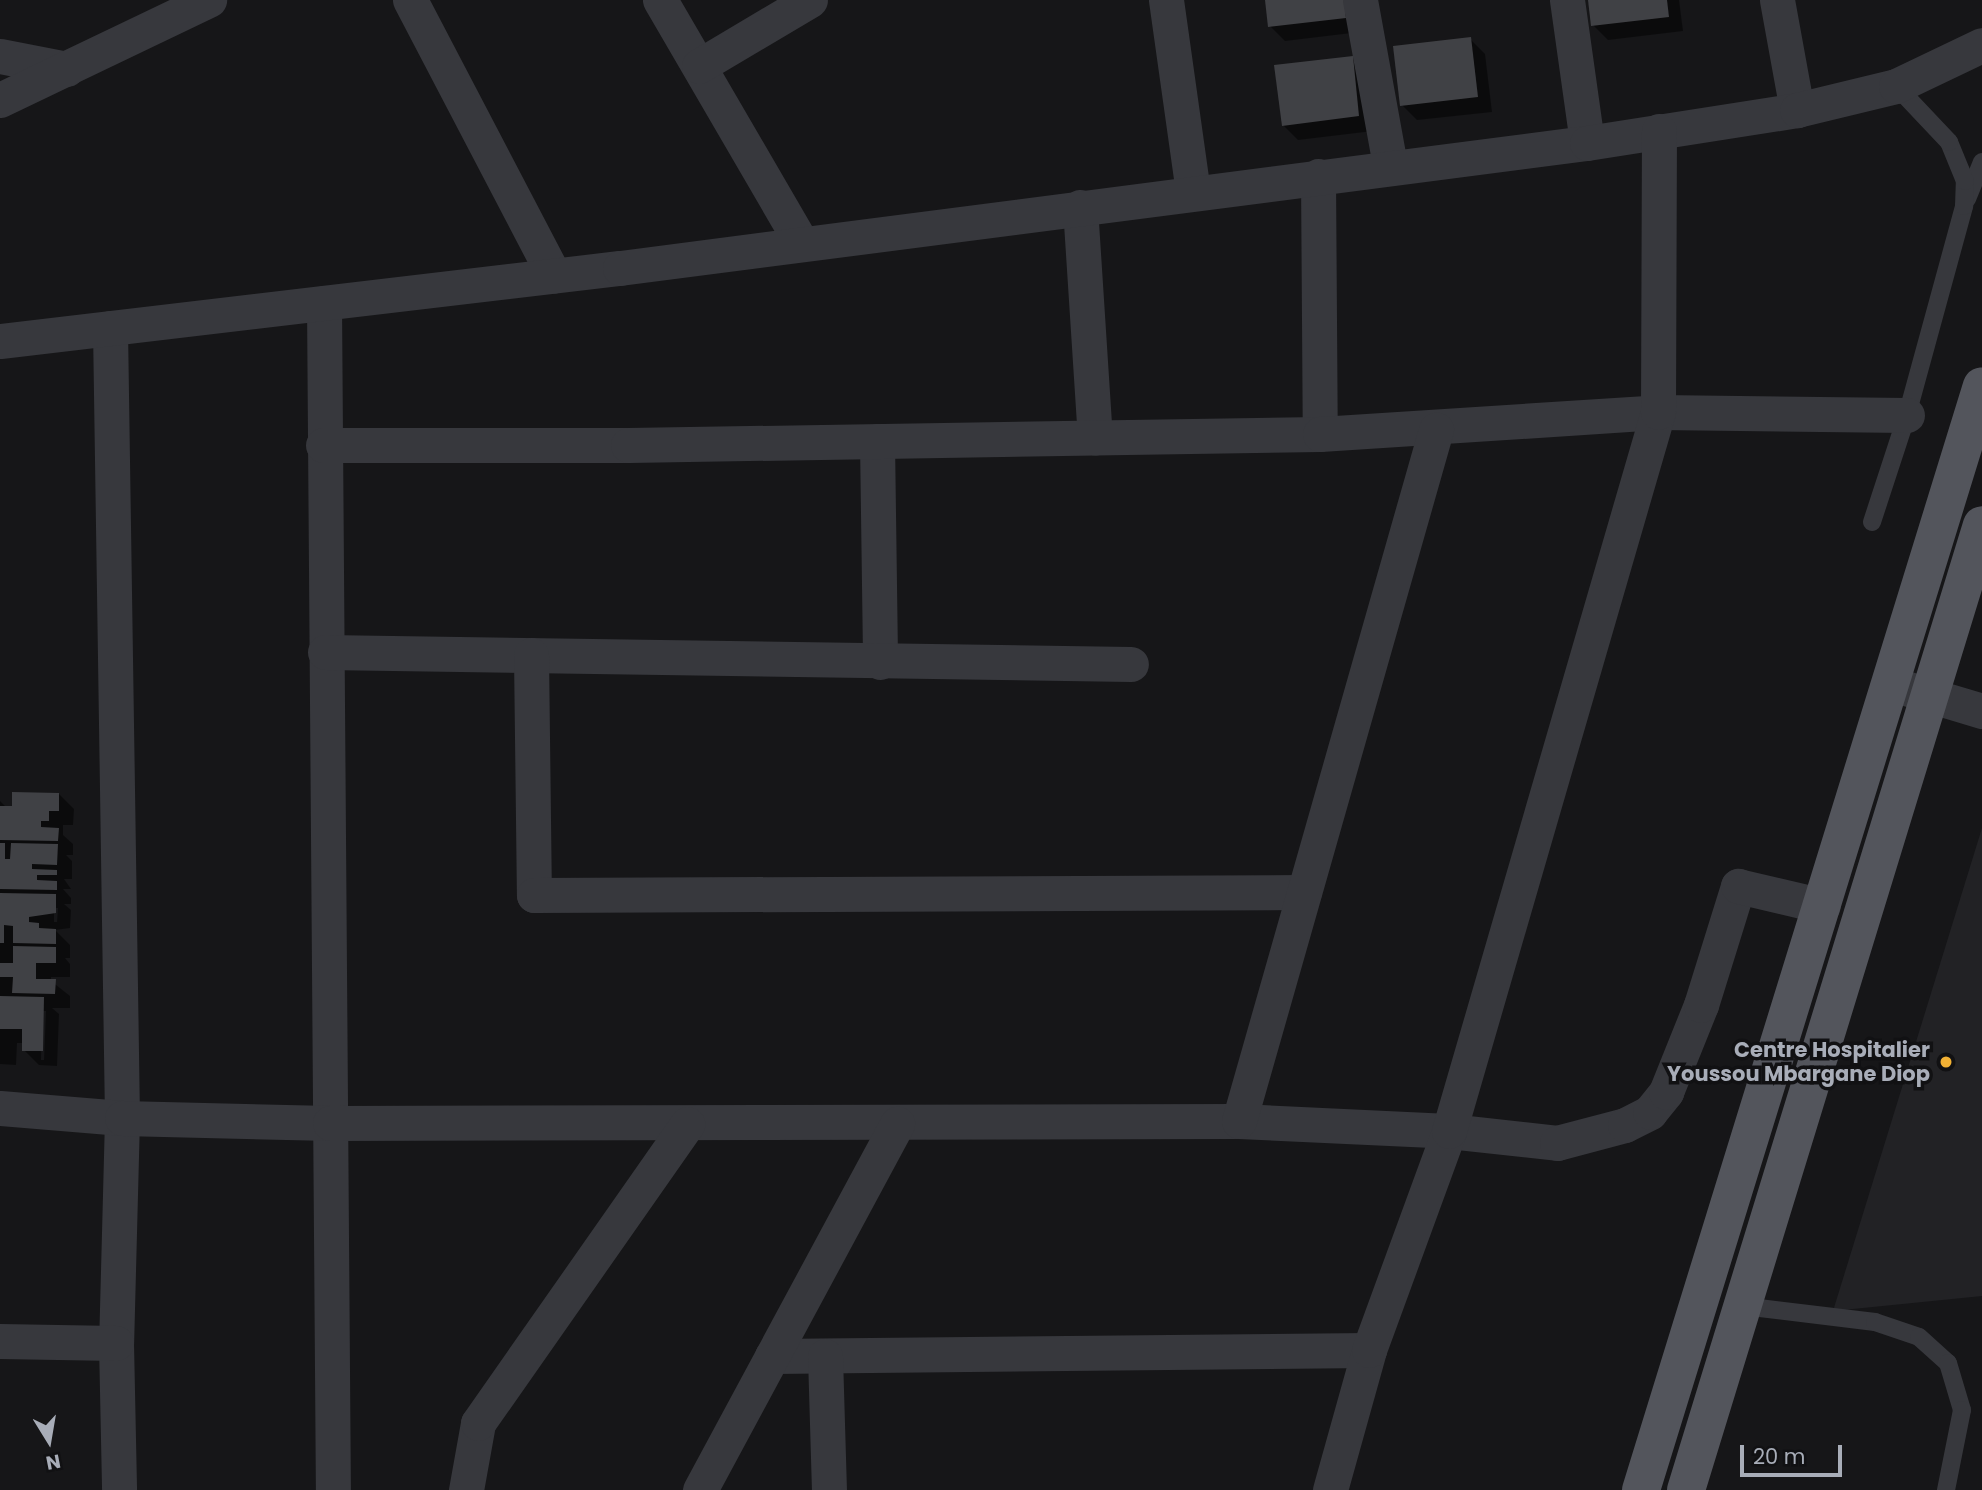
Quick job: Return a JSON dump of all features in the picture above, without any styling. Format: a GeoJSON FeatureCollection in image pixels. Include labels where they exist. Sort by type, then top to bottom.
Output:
{"type":"FeatureCollection","features":[{"type":"Feature","properties":{"kind":"main road"},"geometry":{"type":"LineString","coordinates":[[1641,1490],[1824,905],[1982,386]]}},
{"type":"Feature","properties":{"kind":"main road"},"geometry":{"type":"LineString","coordinates":[[1686,1490],[1932,696],[1982,524]]}},
{"type":"Feature","properties":{"kind":"street"},"geometry":{"type":"LineString","coordinates":[[0,100],[209,0]]}},
{"type":"Feature","properties":{"kind":"street"},"geometry":{"type":"LineString","coordinates":[[410,0],[554,276]]}},
{"type":"Feature","properties":{"kind":"street"},"geometry":{"type":"LineString","coordinates":[[660,0],[801,242]]}},
{"type":"Feature","properties":{"kind":"street"},"geometry":{"type":"LineString","coordinates":[[1166,0],[1193,192]]}},
{"type":"Feature","properties":{"kind":"street"},"geometry":{"type":"LineString","coordinates":[[1360,0],[1390,165]]}},
{"type":"Feature","properties":{"kind":"street"},"geometry":{"type":"LineString","coordinates":[[1567,0],[1587,143]]}},
{"type":"Feature","properties":{"kind":"street"},"geometry":{"type":"LineString","coordinates":[[1777,0],[1797,110]]}},
{"type":"Feature","properties":{"kind":"street"},"geometry":{"type":"LineString","coordinates":[[699,66],[814,1]]}},
{"type":"Feature","properties":{"kind":"street"},"geometry":{"type":"LineString","coordinates":[[0,341],[554,276],[1390,165],[1587,143],[1797,110],[1896,86],[1982,45]]}},
{"type":"Feature","properties":{"kind":"street"},"geometry":{"type":"LineString","coordinates":[[0,56],[67,69]]}},
{"type":"Feature","properties":{"kind":"street"},"geometry":{"type":"LineString","coordinates":[[1330,1490],[1369,1350],[1449,1130],[1658,412],[1659,131]]}},
{"type":"Feature","properties":{"kind":"street"},"geometry":{"type":"LineString","coordinates":[[1318,176],[1320,434]]}},
{"type":"Feature","properties":{"kind":"street"},"geometry":{"type":"LineString","coordinates":[[1080,207],[1095,438]]}},
{"type":"Feature","properties":{"kind":"street"},"geometry":{"type":"LineString","coordinates":[[324,303],[333,1490]]}},
{"type":"Feature","properties":{"kind":"street"},"geometry":{"type":"LineString","coordinates":[[110,328],[122,1118],[116,1343],[119,1490]]}},
{"type":"Feature","properties":{"kind":"street"},"geometry":{"type":"LineString","coordinates":[[323,445],[877,441],[1320,434],[1436,430],[1658,412],[1907,415]]}},
{"type":"Feature","properties":{"kind":"street"},"geometry":{"type":"LineString","coordinates":[[1239,1121],[1436,430]]}},
{"type":"Feature","properties":{"kind":"street"},"geometry":{"type":"LineString","coordinates":[[877,441],[880,662]]}},
{"type":"Feature","properties":{"kind":"street"},"geometry":{"type":"LineString","coordinates":[[325,652],[1131,664]]}},
{"type":"Feature","properties":{"kind":"street"},"geometry":{"type":"LineString","coordinates":[[531,655],[534,895],[1304,892]]}},
{"type":"Feature","properties":{"kind":"street"},"geometry":{"type":"LineString","coordinates":[[1892,684],[1982,711]]}},
{"type":"Feature","properties":{"kind":"street"},"geometry":{"type":"LineString","coordinates":[[0,1108],[122,1118],[330,1123],[897,1124],[1239,1121],[1449,1130],[1557,1143],[1605,1132],[1650,1112],[1666,1092],[1701,1005],[1738,886],[1824,905]]}},
{"type":"Feature","properties":{"kind":"street"},"geometry":{"type":"LineString","coordinates":[[466,1490],[478,1423],[687,1124]]}},
{"type":"Feature","properties":{"kind":"street"},"geometry":{"type":"LineString","coordinates":[[700,1490],[897,1124]]}},
{"type":"Feature","properties":{"kind":"street"},"geometry":{"type":"LineString","coordinates":[[0,1341],[116,1343]]}},
{"type":"Feature","properties":{"kind":"street"},"geometry":{"type":"LineString","coordinates":[[772,1356],[1369,1350]]}},
{"type":"Feature","properties":{"kind":"street"},"geometry":{"type":"LineString","coordinates":[[825,1356],[829,1490]]}},
{"type":"Feature","properties":{"kind":"lane"},"geometry":{"type":"LineString","coordinates":[[1896,86],[1949,142],[1965,181],[1964,206]]}},
{"type":"Feature","properties":{"kind":"lane"},"geometry":{"type":"LineString","coordinates":[[1872,522],[1907,415],[1964,206],[1982,162]]}},
{"type":"Feature","properties":{"kind":"lane"},"geometry":{"type":"LineString","coordinates":[[1743,1306],[1875,1322],[1920,1337],[1948,1363],[1962,1410],[1946,1490]]}},
{"type":"Feature","properties":{"kind":"shaded area","name":"Centre Hospitalier Youssou Mbargane Diop"},"geometry":{"type":"Polygon","coordinates":[[[1982,828],[1982,1296],[1833,1311],[1982,828]]]}},
{"type":"Feature","properties":{"kind":"building"},"geometry":{"type":"Polygon","coordinates":[[[1265,0],[1344,0],[1346,18],[1268,27],[1265,0]]]}},
{"type":"Feature","properties":{"kind":"building"},"geometry":{"type":"Polygon","coordinates":[[[1588,0],[1667,0],[1669,17],[1591,26],[1588,0]]]}},
{"type":"Feature","properties":{"kind":"building"},"geometry":{"type":"Polygon","coordinates":[[[1471,37],[1478,97],[1400,106],[1393,46],[1471,37]]]}},
{"type":"Feature","properties":{"kind":"building"},"geometry":{"type":"Polygon","coordinates":[[[1353,56],[1359,116],[1282,126],[1274,65],[1353,56]]]}},
{"type":"Feature","properties":{"kind":"building"},"geometry":{"type":"Polygon","coordinates":[[[12,792],[59,793],[59,811],[49,811],[49,821],[41,821],[41,827],[59,828],[58,841],[0,840],[0,806],[12,806],[12,792]]]}},
{"type":"Feature","properties":{"kind":"building"},"geometry":{"type":"Polygon","coordinates":[[[0,843],[5,843],[5,859],[10,859],[11,843],[58,844],[57,865],[32,864],[32,869],[57,870],[57,875],[37,875],[37,880],[57,881],[57,890],[0,889],[0,843]]]}},
{"type":"Feature","properties":{"kind":"building"},"geometry":{"type":"Polygon","coordinates":[[[0,893],[56,894],[56,913],[29,917],[29,922],[39,923],[39,928],[56,929],[56,944],[13,943],[13,926],[4,925],[4,943],[0,943],[0,893]]]}},
{"type":"Feature","properties":{"kind":"building"},"geometry":{"type":"Polygon","coordinates":[[[13,946],[56,947],[56,963],[36,963],[36,979],[56,979],[55,994],[12,993],[13,977],[0,977],[0,963],[13,963],[13,946]]]}},
{"type":"Feature","properties":{"kind":"building"},"geometry":{"type":"Polygon","coordinates":[[[0,996],[44,997],[43,1051],[22,1051],[22,1029],[0,1029],[0,996]]]}},
{"type":"Feature","properties":{"kind":"place","name":"Centre Hospitalier Youssou Mbargane Diop"},"geometry":{"type":"Point","coordinates":[1946,1062]}}]}
